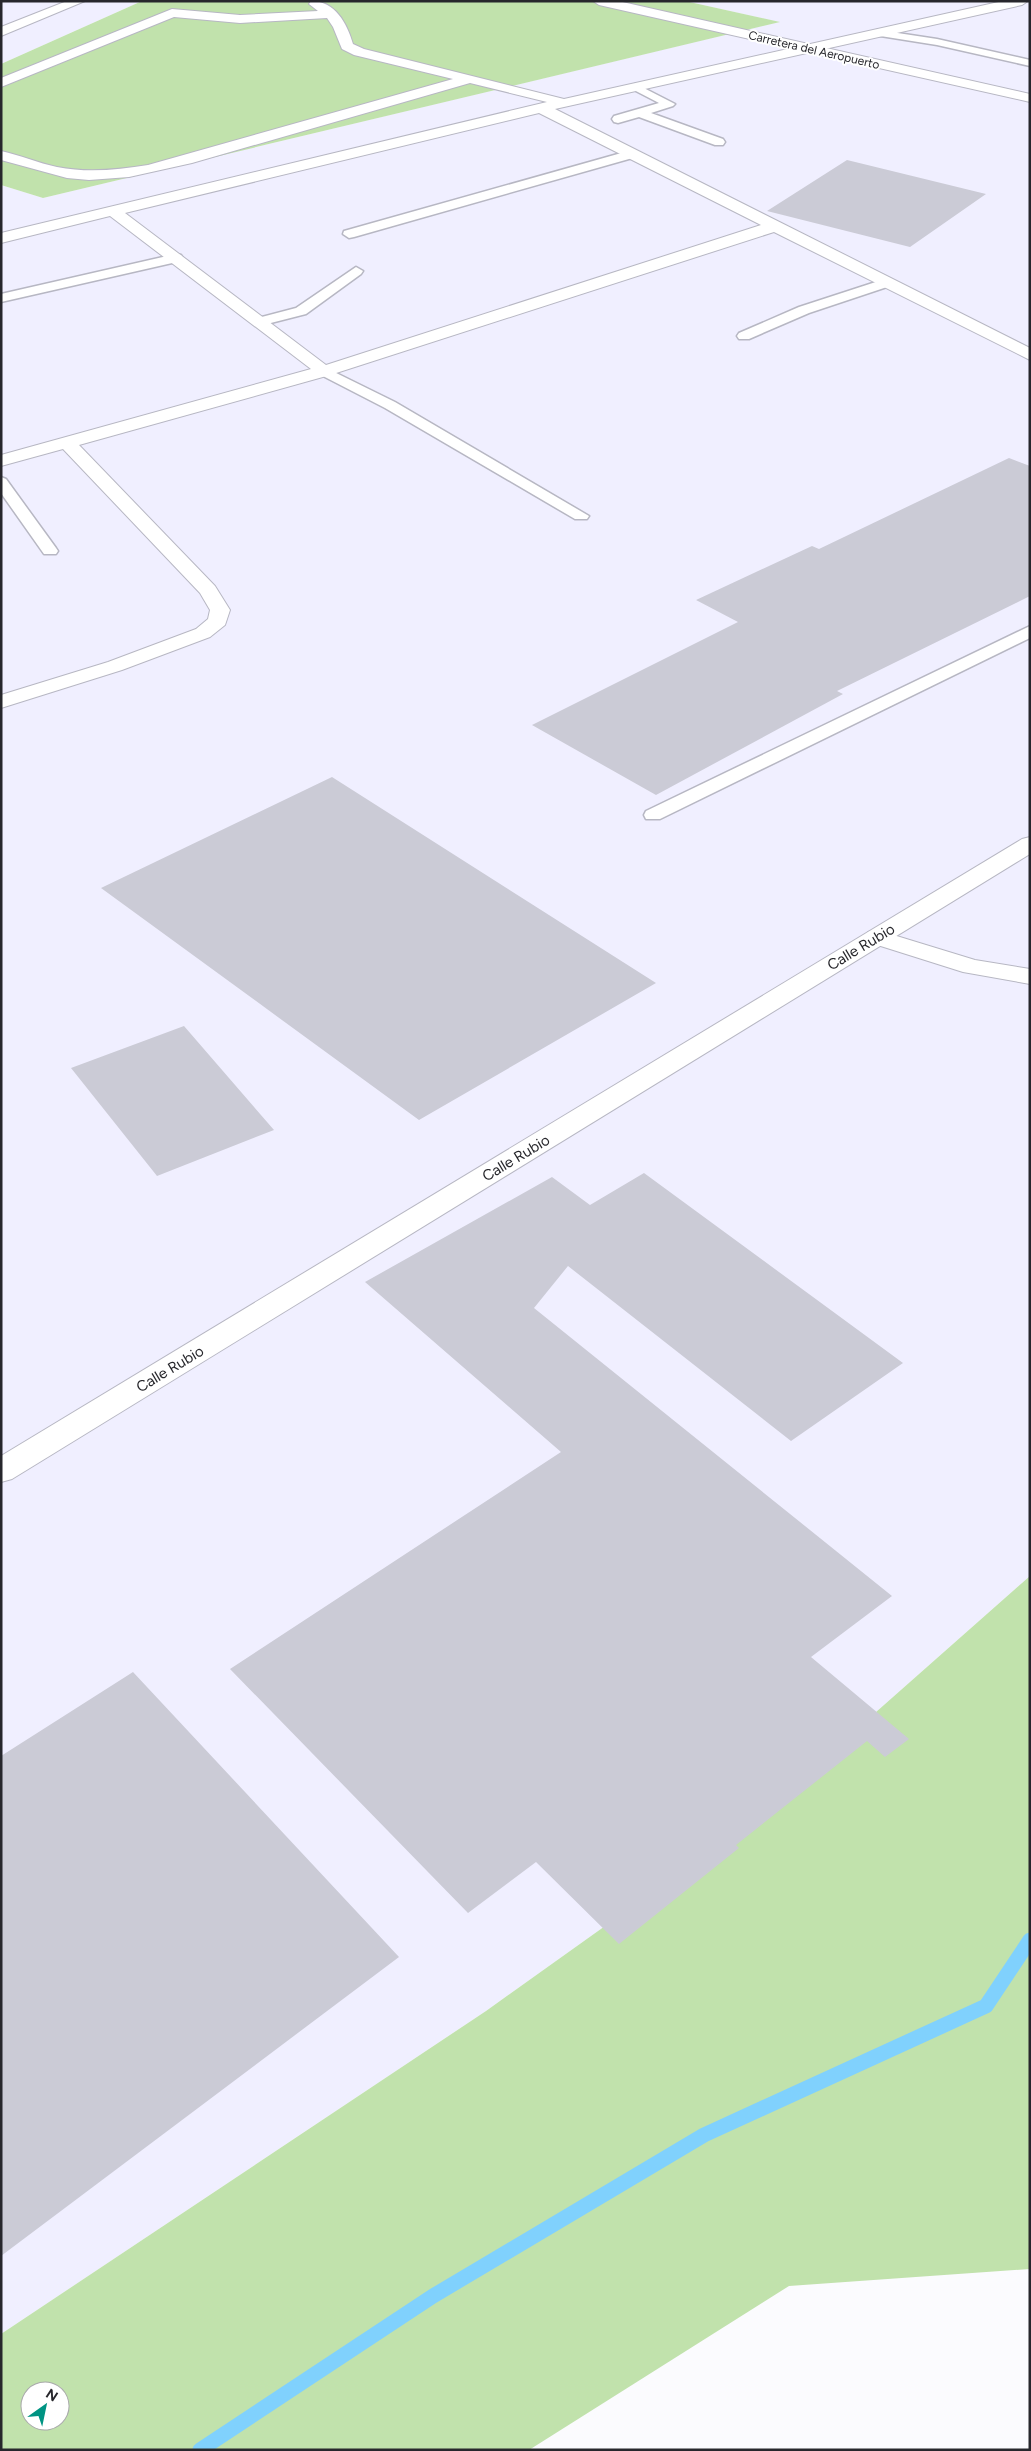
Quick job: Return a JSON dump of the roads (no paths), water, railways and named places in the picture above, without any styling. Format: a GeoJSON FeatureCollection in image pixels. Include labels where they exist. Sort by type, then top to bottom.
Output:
{"type":"FeatureCollection","features":[{"type":"Feature","properties":{"kind":"street"},"geometry":{"type":"LineString","coordinates":[[1,32],[79,1]]}},
{"type":"Feature","properties":{"kind":"street"},"geometry":{"type":"LineString","coordinates":[[307,1],[332,14],[342,29],[347,46],[352,49],[466,80],[567,102]]}},
{"type":"Feature","properties":{"kind":"street","name":"Carretera del Aeropuerto"},"geometry":{"type":"LineString","coordinates":[[599,1],[1030,98]]}},
{"type":"Feature","properties":{"kind":"street","name":"Carretera del Aeropuerto"},"geometry":{"type":"LineString","coordinates":[[647,1],[1030,87]]}},
{"type":"Feature","properties":{"kind":"street"},"geometry":{"type":"LineString","coordinates":[[1,238],[541,108],[1022,1]]}},
{"type":"Feature","properties":{"kind":"street"},"geometry":{"type":"LineString","coordinates":[[1,83],[172,13],[234,19],[332,14]]}},
{"type":"Feature","properties":{"kind":"street"},"geometry":{"type":"LineString","coordinates":[[10,67],[29,72]]}},
{"type":"Feature","properties":{"kind":"street"},"geometry":{"type":"LineString","coordinates":[[1,155],[30,165],[72,174],[136,173],[370,109],[466,80]]}},
{"type":"Feature","properties":{"kind":"street"},"geometry":{"type":"LineString","coordinates":[[541,108],[884,283],[1030,355]]}},
{"type":"Feature","properties":{"kind":"street"},"geometry":{"type":"LineString","coordinates":[[113,211],[324,371]]}},
{"type":"Feature","properties":{"kind":"street"},"geometry":{"type":"LineString","coordinates":[[1,220],[37,230]]}},
{"type":"Feature","properties":{"kind":"street"},"geometry":{"type":"LineString","coordinates":[[1,461],[324,371],[774,226]]}},
{"type":"Feature","properties":{"kind":"street"},"geometry":{"type":"LineString","coordinates":[[1,702],[115,666],[204,634],[218,621],[220,610],[208,590],[67,443]]}},
{"type":"Feature","properties":{"kind":"street","name":"Calle Rubio"},"geometry":{"type":"LineString","coordinates":[[1,1472],[1030,844]]}},
{"type":"Feature","properties":{"kind":"street"},"geometry":{"type":"LineString","coordinates":[[877,938],[950,961],[1007,975],[1030,977]]}},
{"type":"Feature","properties":{"kind":"lane"},"geometry":{"type":"LineString","coordinates":[[878,33],[938,42],[1030,62]]}},
{"type":"Feature","properties":{"kind":"lane"},"geometry":{"type":"LineString","coordinates":[[618,119],[669,104],[636,87]]}},
{"type":"Feature","properties":{"kind":"lane"},"geometry":{"type":"LineString","coordinates":[[640,113],[719,142]]}},
{"type":"Feature","properties":{"kind":"lane"},"geometry":{"type":"LineString","coordinates":[[350,234],[632,154]]}},
{"type":"Feature","properties":{"kind":"lane"},"geometry":{"type":"LineString","coordinates":[[1,298],[176,258]]}},
{"type":"Feature","properties":{"kind":"lane"},"geometry":{"type":"LineString","coordinates":[[259,322],[301,310],[356,271]]}},
{"type":"Feature","properties":{"kind":"lane"},"geometry":{"type":"LineString","coordinates":[[744,336],[804,310],[884,283]]}},
{"type":"Feature","properties":{"kind":"lane"},"geometry":{"type":"LineString","coordinates":[[324,371],[390,405],[581,516]]}},
{"type":"Feature","properties":{"kind":"lane"},"geometry":{"type":"LineString","coordinates":[[1,482],[50,551]]}},
{"type":"Feature","properties":{"kind":"lane"},"geometry":{"type":"LineString","coordinates":[[653,815],[1030,631]]}},
{"type":"Feature","properties":{"kind":"waterway"},"geometry":{"type":"LineString","coordinates":[[200,2450],[433,2296],[704,2135],[986,2006],[1030,1940]]}}]}
